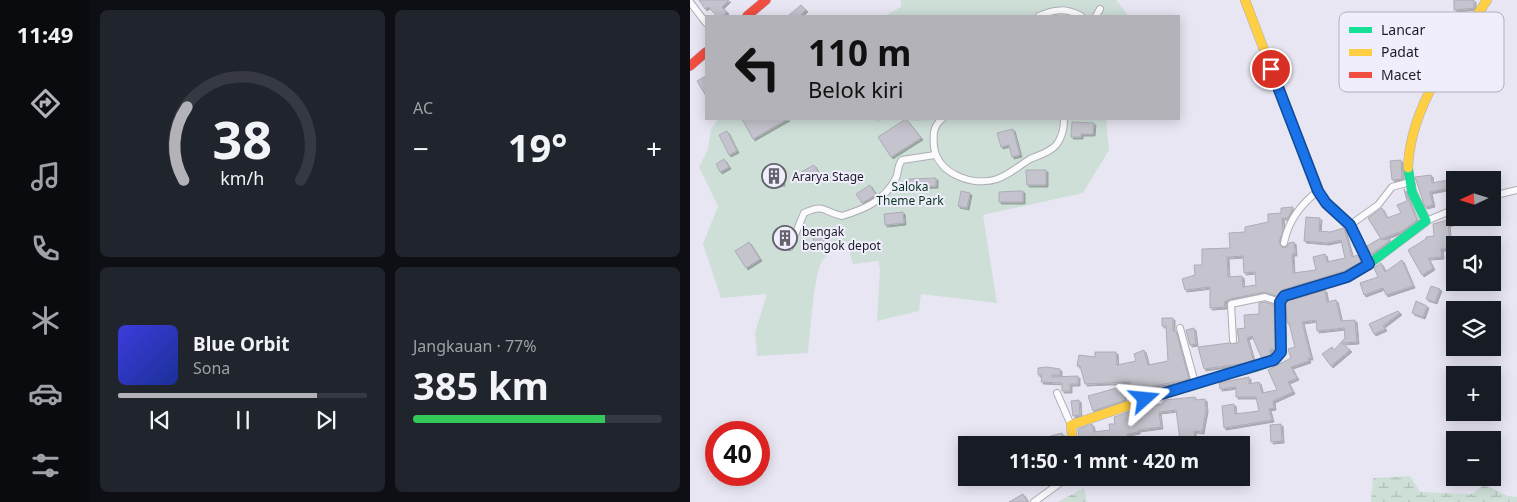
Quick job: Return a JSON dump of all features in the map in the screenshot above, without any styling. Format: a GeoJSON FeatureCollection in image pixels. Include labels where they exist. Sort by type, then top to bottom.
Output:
{"type":"FeatureCollection","features":[{"type":"Feature","properties":{"kind":"main road"},"geometry":{"type":"LineString","coordinates":[[748,15],[766,0]]}},
{"type":"Feature","properties":{"kind":"main road"},"geometry":{"type":"LineString","coordinates":[[1245,0],[1318,191],[1326,203],[1350,225],[1369,264]]}},
{"type":"Feature","properties":{"kind":"main road"},"geometry":{"type":"LineString","coordinates":[[1479,12],[1487,0]]}},
{"type":"Feature","properties":{"kind":"main road"},"geometry":{"type":"LineString","coordinates":[[690,66],[705,53]]}},
{"type":"Feature","properties":{"kind":"main road"},"geometry":{"type":"LineString","coordinates":[[1072,436],[1071,425],[1195,383],[1259,367],[1279,356],[1282,346],[1280,302],[1291,292],[1347,277],[1369,264],[1426,221],[1410,182],[1409,158],[1422,109],[1431,92]]}},
{"type":"Feature","properties":{"kind":"street"},"geometry":{"type":"LineString","coordinates":[[690,2],[705,22]]}},
{"type":"Feature","properties":{"kind":"street"},"geometry":{"type":"LineString","coordinates":[[1041,15],[1063,9],[1078,15]]}},
{"type":"Feature","properties":{"kind":"street"},"geometry":{"type":"LineString","coordinates":[[1097,15],[1100,9]]}},
{"type":"Feature","properties":{"kind":"street"},"geometry":{"type":"LineString","coordinates":[[941,120],[934,129],[935,155],[947,170],[968,180],[999,179],[1052,149],[1061,137],[1064,120]]}},
{"type":"Feature","properties":{"kind":"street"},"geometry":{"type":"LineString","coordinates":[[790,248],[804,213],[816,207],[825,208],[842,216],[873,205],[881,198],[896,177],[898,166],[902,160],[935,155]]}},
{"type":"Feature","properties":{"kind":"street"},"geometry":{"type":"LineString","coordinates":[[1350,225],[1378,205],[1392,187],[1410,182]]}},
{"type":"Feature","properties":{"kind":"street"},"geometry":{"type":"LineString","coordinates":[[1501,194],[1517,190]]}},
{"type":"Feature","properties":{"kind":"street"},"geometry":{"type":"LineString","coordinates":[[1284,243],[1289,225],[1307,200],[1318,191]]}},
{"type":"Feature","properties":{"kind":"street"},"geometry":{"type":"LineString","coordinates":[[1426,221],[1446,213]]}},
{"type":"Feature","properties":{"kind":"street"},"geometry":{"type":"LineString","coordinates":[[1233,340],[1231,304],[1265,297],[1280,302]]}},
{"type":"Feature","properties":{"kind":"street"},"geometry":{"type":"LineString","coordinates":[[1180,328],[1195,383]]}},
{"type":"Feature","properties":{"kind":"street"},"geometry":{"type":"LineString","coordinates":[[1057,392],[1071,425]]}},
{"type":"Feature","properties":{"kind":"street"},"geometry":{"type":"LineString","coordinates":[[1034,502],[1057,486]]}},
{"type":"Feature","properties":{"kind":"green space"},"geometry":{"type":"Polygon","coordinates":[[[901,0],[1116,0],[1128,15],[886,15],[901,7],[901,0]]]}},
{"type":"Feature","properties":{"kind":"green space","name":"Saloka Theme Park"},"geometry":{"type":"Polygon","coordinates":[[[718,120],[1106,120],[1109,150],[1083,193],[983,215],[997,303],[921,294],[919,311],[877,321],[880,269],[878,261],[853,264],[847,243],[827,255],[819,268],[808,353],[757,356],[755,333],[767,294],[721,298],[703,244],[718,206],[699,167],[708,149],[711,129],[718,120]]]}},
{"type":"Feature","properties":{"kind":"green space"},"geometry":{"type":"Polygon","coordinates":[[[1410,476],[1420,492],[1472,494],[1483,486],[1486,486],[1508,496],[1517,497],[1517,502],[1371,502],[1373,478],[1410,476]]]}},
{"type":"Feature","properties":{"kind":"green space"},"geometry":{"type":"Polygon","coordinates":[[[1084,488],[1087,502],[1058,502],[1084,488]]]}},
{"type":"Feature","properties":{"kind":"building"},"geometry":{"type":"Polygon","coordinates":[[[699,0],[729,0],[722,7],[727,12],[724,15],[716,15],[708,7],[705,9],[699,0]]]}},
{"type":"Feature","properties":{"kind":"building"},"geometry":{"type":"Polygon","coordinates":[[[1454,0],[1474,0],[1474,8],[1454,10],[1454,0]]]}},
{"type":"Feature","properties":{"kind":"building"},"geometry":{"type":"Polygon","coordinates":[[[801,5],[806,10],[801,15],[789,15],[801,5]]]}},
{"type":"Feature","properties":{"kind":"building"},"geometry":{"type":"Polygon","coordinates":[[[705,77],[705,94],[697,81],[705,77]]]}},
{"type":"Feature","properties":{"kind":"building"},"geometry":{"type":"Polygon","coordinates":[[[743,120],[786,120],[753,139],[743,120]]]}},
{"type":"Feature","properties":{"kind":"building"},"geometry":{"type":"Polygon","coordinates":[[[907,120],[921,138],[891,157],[878,137],[907,120]]]}},
{"type":"Feature","properties":{"kind":"building"},"geometry":{"type":"Polygon","coordinates":[[[1072,122],[1094,123],[1093,134],[1081,134],[1081,137],[1071,137],[1072,122]]]}},
{"type":"Feature","properties":{"kind":"building"},"geometry":{"type":"Polygon","coordinates":[[[1013,129],[1020,155],[1012,157],[1009,145],[1001,147],[997,133],[1013,129]]]}},
{"type":"Feature","properties":{"kind":"building"},"geometry":{"type":"Polygon","coordinates":[[[727,131],[737,151],[729,155],[719,135],[727,131]]]}},
{"type":"Feature","properties":{"kind":"building"},"geometry":{"type":"Polygon","coordinates":[[[724,159],[729,167],[720,172],[716,164],[724,159]]]}},
{"type":"Feature","properties":{"kind":"building"},"geometry":{"type":"Polygon","coordinates":[[[1401,160],[1402,179],[1392,180],[1390,161],[1401,160]]]}},
{"type":"Feature","properties":{"kind":"building"},"geometry":{"type":"Polygon","coordinates":[[[814,165],[819,174],[806,181],[801,172],[814,165]]]}},
{"type":"Feature","properties":{"kind":"building","name":"Ararya Stage"},"geometry":{"type":"Polygon","coordinates":[[[782,167],[783,184],[766,185],[765,168],[782,167]]]}},
{"type":"Feature","properties":{"kind":"building"},"geometry":{"type":"Polygon","coordinates":[[[1026,170],[1046,170],[1046,185],[1027,185],[1026,170]]]}},
{"type":"Feature","properties":{"kind":"building"},"geometry":{"type":"Polygon","coordinates":[[[1431,175],[1432,183],[1446,180],[1446,189],[1430,192],[1433,205],[1425,207],[1415,177],[1431,175]]]}},
{"type":"Feature","properties":{"kind":"building"},"geometry":{"type":"Polygon","coordinates":[[[936,178],[936,186],[909,187],[909,179],[936,178]]]}},
{"type":"Feature","properties":{"kind":"building"},"geometry":{"type":"Polygon","coordinates":[[[870,185],[876,195],[862,203],[856,194],[870,185]]]}},
{"type":"Feature","properties":{"kind":"building"},"geometry":{"type":"Polygon","coordinates":[[[1404,189],[1417,220],[1402,231],[1381,239],[1368,218],[1382,208],[1387,218],[1401,213],[1397,205],[1407,201],[1404,189]]]}},
{"type":"Feature","properties":{"kind":"building"},"geometry":{"type":"Polygon","coordinates":[[[961,191],[970,193],[967,208],[958,206],[961,191]]]}},
{"type":"Feature","properties":{"kind":"building"},"geometry":{"type":"Polygon","coordinates":[[[1023,191],[1023,202],[999,202],[999,192],[1023,191]]]}},
{"type":"Feature","properties":{"kind":"building"},"geometry":{"type":"Polygon","coordinates":[[[1293,207],[1288,218],[1282,218],[1283,230],[1279,242],[1283,248],[1287,247],[1289,243],[1294,242],[1295,254],[1292,254],[1293,273],[1316,270],[1313,257],[1325,254],[1327,262],[1345,258],[1341,240],[1327,243],[1304,241],[1306,217],[1320,218],[1319,231],[1330,232],[1344,228],[1352,257],[1358,255],[1361,262],[1344,271],[1282,290],[1277,296],[1264,292],[1230,299],[1224,302],[1225,307],[1210,308],[1210,287],[1185,290],[1182,279],[1195,275],[1194,265],[1202,265],[1202,249],[1230,248],[1229,233],[1245,232],[1245,227],[1268,222],[1268,214],[1281,213],[1281,208],[1293,207]],[[1243,256],[1227,257],[1228,277],[1242,276],[1243,287],[1256,285],[1255,272],[1244,273],[1243,256]]]}},
{"type":"Feature","properties":{"kind":"building"},"geometry":{"type":"Polygon","coordinates":[[[903,212],[904,223],[885,225],[884,214],[903,212]]]}},
{"type":"Feature","properties":{"kind":"building"},"geometry":{"type":"Polygon","coordinates":[[[1446,220],[1449,236],[1446,236],[1446,249],[1441,249],[1442,257],[1428,258],[1433,268],[1422,275],[1408,250],[1426,239],[1426,237],[1434,236],[1433,224],[1446,220]]]}},
{"type":"Feature","properties":{"kind":"building","name":"bengak bengok depot"},"geometry":{"type":"Polygon","coordinates":[[[786,230],[790,233],[784,246],[778,243],[786,230]]]}},
{"type":"Feature","properties":{"kind":"building"},"geometry":{"type":"Polygon","coordinates":[[[826,234],[827,246],[814,247],[813,236],[826,234]]]}},
{"type":"Feature","properties":{"kind":"building"},"geometry":{"type":"Polygon","coordinates":[[[1379,239],[1391,240],[1371,254],[1367,246],[1379,239]]]}},
{"type":"Feature","properties":{"kind":"building"},"geometry":{"type":"Polygon","coordinates":[[[749,242],[760,259],[746,268],[735,251],[749,242]]]}},
{"type":"Feature","properties":{"kind":"building"},"geometry":{"type":"Polygon","coordinates":[[[1402,260],[1413,286],[1386,295],[1383,288],[1364,295],[1360,283],[1378,277],[1374,268],[1381,263],[1385,272],[1402,260]]]}},
{"type":"Feature","properties":{"kind":"building"},"geometry":{"type":"Polygon","coordinates":[[[1431,286],[1440,289],[1435,302],[1426,299],[1431,286]]]}},
{"type":"Feature","properties":{"kind":"building"},"geometry":{"type":"Polygon","coordinates":[[[1325,290],[1327,302],[1336,300],[1341,321],[1355,320],[1357,342],[1342,343],[1350,350],[1331,366],[1322,354],[1332,347],[1334,350],[1345,338],[1344,328],[1317,331],[1316,320],[1302,322],[1311,358],[1308,358],[1309,361],[1291,367],[1297,378],[1288,382],[1293,392],[1273,401],[1274,408],[1269,409],[1272,420],[1224,428],[1222,406],[1234,404],[1235,414],[1259,411],[1256,397],[1236,397],[1236,387],[1220,389],[1219,383],[1249,377],[1249,384],[1259,382],[1262,393],[1277,390],[1268,370],[1291,358],[1288,349],[1295,347],[1289,323],[1287,323],[1286,304],[1288,301],[1325,290]]]}},
{"type":"Feature","properties":{"kind":"building"},"geometry":{"type":"Polygon","coordinates":[[[1416,301],[1427,306],[1423,317],[1412,313],[1416,301]]]}},
{"type":"Feature","properties":{"kind":"building"},"geometry":{"type":"Polygon","coordinates":[[[1265,302],[1274,305],[1275,349],[1270,349],[1270,356],[1262,359],[1252,336],[1247,338],[1254,362],[1204,369],[1198,347],[1229,343],[1236,344],[1239,341],[1237,329],[1245,328],[1244,315],[1259,314],[1259,303],[1265,302]]]}},
{"type":"Feature","properties":{"kind":"building"},"geometry":{"type":"Polygon","coordinates":[[[1398,311],[1400,313],[1383,326],[1385,329],[1374,334],[1369,324],[1398,311]]]}},
{"type":"Feature","properties":{"kind":"building"},"geometry":{"type":"Polygon","coordinates":[[[1162,318],[1173,318],[1173,331],[1176,331],[1189,379],[1141,389],[1142,392],[1124,396],[1125,400],[1093,411],[1088,396],[1131,384],[1130,382],[1085,384],[1080,366],[1077,366],[1079,355],[1095,357],[1095,352],[1116,352],[1117,365],[1136,361],[1134,354],[1144,350],[1148,365],[1168,361],[1166,326],[1162,326],[1162,318]]]}},
{"type":"Feature","properties":{"kind":"building"},"geometry":{"type":"Polygon","coordinates":[[[1194,328],[1196,344],[1190,345],[1186,330],[1194,328]]]}},
{"type":"Feature","properties":{"kind":"building"},"geometry":{"type":"Polygon","coordinates":[[[1038,368],[1060,369],[1060,375],[1052,375],[1052,377],[1078,376],[1078,384],[1070,384],[1070,391],[1062,391],[1062,383],[1041,382],[1042,375],[1038,375],[1038,368]]]}},
{"type":"Feature","properties":{"kind":"building"},"geometry":{"type":"Polygon","coordinates":[[[1195,397],[1196,400],[1205,399],[1206,410],[1202,432],[1194,431],[1195,436],[1179,436],[1176,410],[1159,412],[1161,427],[1138,430],[1138,432],[1127,434],[1128,436],[1078,436],[1078,429],[1092,424],[1094,432],[1110,430],[1109,424],[1115,424],[1114,417],[1146,406],[1163,404],[1165,400],[1195,397]]]}},
{"type":"Feature","properties":{"kind":"building"},"geometry":{"type":"Polygon","coordinates":[[[1079,400],[1080,415],[1073,416],[1071,401],[1079,400]]]}},
{"type":"Feature","properties":{"kind":"building"},"geometry":{"type":"Polygon","coordinates":[[[1281,424],[1282,441],[1271,442],[1270,425],[1281,424]]]}},
{"type":"Feature","properties":{"kind":"building"},"geometry":{"type":"Polygon","coordinates":[[[1062,433],[1063,436],[1051,436],[1062,433]]]}},
{"type":"Feature","properties":{"kind":"building"},"geometry":{"type":"Polygon","coordinates":[[[1023,494],[1028,502],[1009,502],[1023,494]]]}},
{"type":"Feature","properties":{"kind":"traffic: fast"},"geometry":{"type":"LineString","coordinates":[[1241,371],[1269,362],[1280,350],[1282,341],[1280,302],[1284,296],[1347,277],[1369,264],[1426,221],[1412,192],[1408,168]]}},
{"type":"Feature","properties":{"kind":"traffic: slow"},"geometry":{"type":"LineString","coordinates":[[1245,0],[1318,191],[1326,203]]}},
{"type":"Feature","properties":{"kind":"traffic: slow"},"geometry":{"type":"LineString","coordinates":[[1479,12],[1487,0]]}},
{"type":"Feature","properties":{"kind":"traffic: slow"},"geometry":{"type":"LineString","coordinates":[[1408,168],[1417,122],[1430,92]]}},
{"type":"Feature","properties":{"kind":"traffic: slow"},"geometry":{"type":"LineString","coordinates":[[1072,436],[1071,425],[1195,383],[1241,371]]}},
{"type":"Feature","properties":{"kind":"traffic: jam"},"geometry":{"type":"LineString","coordinates":[[748,15],[766,0]]}},
{"type":"Feature","properties":{"kind":"traffic: jam"},"geometry":{"type":"LineString","coordinates":[[690,66],[705,53]]}},
{"type":"Feature","properties":{"kind":"traffic: jam"},"geometry":{"type":"LineString","coordinates":[[1326,203],[1350,225],[1369,264]]}},
{"type":"Feature","properties":{"kind":"place","name":"Ararya Stage"},"geometry":{"type":"Point","coordinates":[774,176]}},
{"type":"Feature","properties":{"kind":"place","name":"bengak bengok depot"},"geometry":{"type":"Point","coordinates":[785,238]}},
{"type":"Feature","properties":{"kind":"route"},"geometry":{"type":"LineString","coordinates":[[1145,399],[1195,383],[1259,367],[1274,360],[1279,356],[1282,346],[1280,302],[1284,296],[1291,292],[1321,286],[1347,277],[1369,264],[1350,225],[1326,203],[1318,191],[1271,69]]}}]}
